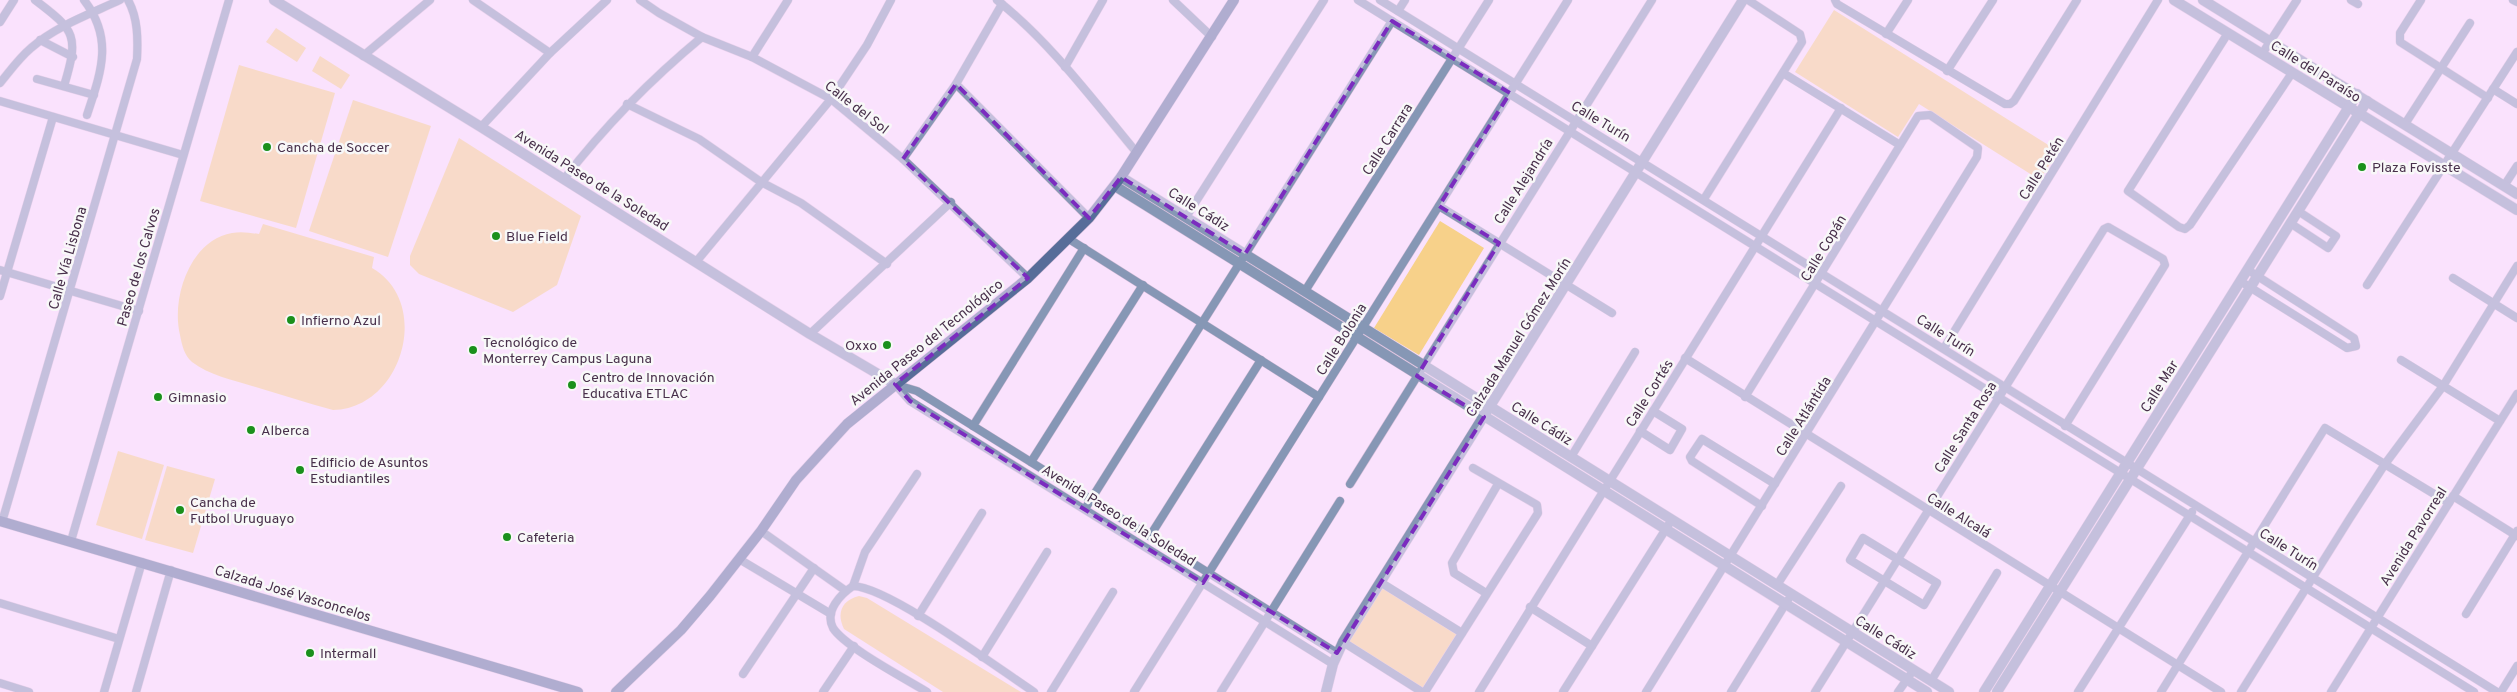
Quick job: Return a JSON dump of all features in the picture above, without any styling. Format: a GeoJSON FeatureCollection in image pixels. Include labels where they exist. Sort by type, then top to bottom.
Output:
{"type":"FeatureCollection","features":[{"type":"Feature","properties":{"kind":"main road","name":"Avenida Paseo del Tecnológico"},"geometry":{"type":"LineString","coordinates":[[616,692],[681,630],[739,559],[796,480],[821,450],[847,424],[895,384],[1028,278],[1070,239],[1089,218],[1115,186],[1137,153],[1234,0]]}},
{"type":"Feature","properties":{"kind":"main road","name":"Calzada José Vasconcelos"},"geometry":{"type":"LineString","coordinates":[[1,521],[578,692]]}},
{"type":"Feature","properties":{"kind":"street"},"geometry":{"type":"LineString","coordinates":[[0,22],[14,0]]}},
{"type":"Feature","properties":{"kind":"street"},"geometry":{"type":"LineString","coordinates":[[35,0],[66,25],[73,46],[73,57],[64,86]]}},
{"type":"Feature","properties":{"kind":"street"},"geometry":{"type":"LineString","coordinates":[[84,0],[93,12],[102,34],[103,53],[94,95],[87,115]]}},
{"type":"Feature","properties":{"kind":"street"},"geometry":{"type":"LineString","coordinates":[[0,83],[22,56],[40,40],[66,25],[120,0]]}},
{"type":"Feature","properties":{"kind":"street","name":"Calle Vía Lisbona"},"geometry":{"type":"LineString","coordinates":[[1,521],[137,59],[138,40],[135,18],[128,0]]}},
{"type":"Feature","properties":{"kind":"street","name":"Paseo de los Calvos"},"geometry":{"type":"LineString","coordinates":[[71,541],[229,0]]}},
{"type":"Feature","properties":{"kind":"street","name":"Avenida Paseo de la Soledad"},"geometry":{"type":"LineString","coordinates":[[274,0],[481,127],[810,334],[895,384],[917,391],[1337,653]]}},
{"type":"Feature","properties":{"kind":"street"},"geometry":{"type":"LineString","coordinates":[[363,56],[430,0]]}},
{"type":"Feature","properties":{"kind":"street"},"geometry":{"type":"LineString","coordinates":[[473,0],[550,53]]}},
{"type":"Feature","properties":{"kind":"street"},"geometry":{"type":"LineString","coordinates":[[481,127],[550,53],[607,0]]}},
{"type":"Feature","properties":{"kind":"street","name":"Calle del Sol"},"geometry":{"type":"LineString","coordinates":[[640,0],[702,37],[752,57],[831,100],[903,159],[1028,278]]}},
{"type":"Feature","properties":{"kind":"street"},"geometry":{"type":"LineString","coordinates":[[752,57],[788,0]]}},
{"type":"Feature","properties":{"kind":"street"},"geometry":{"type":"LineString","coordinates":[[696,262],[831,100],[867,45],[891,0]]}},
{"type":"Feature","properties":{"kind":"street"},"geometry":{"type":"LineString","coordinates":[[1065,67],[1103,0]]}},
{"type":"Feature","properties":{"kind":"street"},"geometry":{"type":"LineString","coordinates":[[1173,0],[1212,37]]}},
{"type":"Feature","properties":{"kind":"street"},"geometry":{"type":"LineString","coordinates":[[1186,217],[1324,0]]}},
{"type":"Feature","properties":{"kind":"street","name":"Calle Turín"},"geometry":{"type":"LineString","coordinates":[[1358,0],[2474,692]]}},
{"type":"Feature","properties":{"kind":"street","name":"Calle Turín"},"geometry":{"type":"LineString","coordinates":[[1380,0],[1515,85],[1576,120],[1761,234],[2126,464],[2497,692]]}},
{"type":"Feature","properties":{"kind":"street"},"geometry":{"type":"LineString","coordinates":[[1398,11],[1405,0]]}},
{"type":"Feature","properties":{"kind":"street","name":"Calle Carrara"},"geometry":{"type":"LineString","coordinates":[[1305,291],[1489,0]]}},
{"type":"Feature","properties":{"kind":"street","name":"Calle Bolonia"},"geometry":{"type":"LineString","coordinates":[[1134,692],[1568,0]]}},
{"type":"Feature","properties":{"kind":"street","name":"Calle Alejandría"},"geometry":{"type":"LineString","coordinates":[[1350,484],[1652,0]]}},
{"type":"Feature","properties":{"kind":"street","name":"Calzada Manuel Gómez Morín"},"geometry":{"type":"LineString","coordinates":[[1326,692],[1333,664],[1343,642],[1743,0]]}},
{"type":"Feature","properties":{"kind":"street"},"geometry":{"type":"LineString","coordinates":[[1704,199],[1783,73],[1802,37],[1748,0]]}},
{"type":"Feature","properties":{"kind":"street"},"geometry":{"type":"LineString","coordinates":[[1835,0],[1836,4],[2005,104],[2010,104],[2077,0]]}},
{"type":"Feature","properties":{"kind":"street"},"geometry":{"type":"LineString","coordinates":[[1886,34],[1908,0]]}},
{"type":"Feature","properties":{"kind":"street"},"geometry":{"type":"LineString","coordinates":[[1947,71],[1993,0]]}},
{"type":"Feature","properties":{"kind":"street","name":"Calle Petén"},"geometry":{"type":"LineString","coordinates":[[1944,348],[2158,0]]}},
{"type":"Feature","properties":{"kind":"street","name":"Calle del Paraíso"},"geometry":{"type":"LineString","coordinates":[[2174,0],[2517,210]]}},
{"type":"Feature","properties":{"kind":"street","name":"Calle del Paraíso"},"geometry":{"type":"LineString","coordinates":[[2203,0],[2452,152],[2517,194]]}},
{"type":"Feature","properties":{"kind":"street"},"geometry":{"type":"LineString","coordinates":[[2262,54],[2297,0]]}},
{"type":"Feature","properties":{"kind":"street"},"geometry":{"type":"LineString","coordinates":[[2421,0],[2398,39],[2400,42],[2488,98]]}},
{"type":"Feature","properties":{"kind":"street"},"geometry":{"type":"LineString","coordinates":[[2513,0],[2517,2]]}},
{"type":"Feature","properties":{"kind":"street"},"geometry":{"type":"LineString","coordinates":[[903,159],[956,84],[1000,2],[1065,67],[1137,153]]}},
{"type":"Feature","properties":{"kind":"street"},"geometry":{"type":"LineString","coordinates":[[1085,509],[1392,21]]}},
{"type":"Feature","properties":{"kind":"street"},"geometry":{"type":"LineString","coordinates":[[2405,124],[2470,23]]}},
{"type":"Feature","properties":{"kind":"street"},"geometry":{"type":"LineString","coordinates":[[2228,33],[2128,192],[2179,227],[2188,228],[2292,73]]}},
{"type":"Feature","properties":{"kind":"street"},"geometry":{"type":"LineString","coordinates":[[564,180],[627,104],[663,69],[702,37]]}},
{"type":"Feature","properties":{"kind":"street"},"geometry":{"type":"LineString","coordinates":[[40,40],[73,57]]}},
{"type":"Feature","properties":{"kind":"street"},"geometry":{"type":"LineString","coordinates":[[2367,285],[2517,52]]}},
{"type":"Feature","properties":{"kind":"street"},"geometry":{"type":"LineString","coordinates":[[1783,73],[1900,144]]}},
{"type":"Feature","properties":{"kind":"street"},"geometry":{"type":"LineString","coordinates":[[37,79],[94,95]]}},
{"type":"Feature","properties":{"kind":"street"},"geometry":{"type":"LineString","coordinates":[[956,84],[1089,218]]}},
{"type":"Feature","properties":{"kind":"street"},"geometry":{"type":"LineString","coordinates":[[2493,89],[2517,104]]}},
{"type":"Feature","properties":{"kind":"street","name":"Calle Mar"},"geometry":{"type":"LineString","coordinates":[[1984,692],[2357,94]]}},
{"type":"Feature","properties":{"kind":"street"},"geometry":{"type":"LineString","coordinates":[[0,101],[183,155]]}},
{"type":"Feature","properties":{"kind":"street","name":"Calle Mar"},"geometry":{"type":"LineString","coordinates":[[1997,692],[2367,101]]}},
{"type":"Feature","properties":{"kind":"street"},"geometry":{"type":"LineString","coordinates":[[627,104],[693,135],[761,182],[801,203],[887,264]]}},
{"type":"Feature","properties":{"kind":"street","name":"Calle Cortés"},"geometry":{"type":"LineString","coordinates":[[1478,692],[1754,245],[1841,108]]}},
{"type":"Feature","properties":{"kind":"street","name":"Calle Copán"},"geometry":{"type":"LineString","coordinates":[[1744,396],[1816,283],[1918,116],[1924,114],[1930,116],[1970,142],[1979,151]]}},
{"type":"Feature","properties":{"kind":"street"},"geometry":{"type":"LineString","coordinates":[[0,296],[4,271],[52,117]]}},
{"type":"Feature","properties":{"kind":"street","name":"Calle Atlántida"},"geometry":{"type":"LineString","coordinates":[[1646,692],[1877,321],[1979,151]]}},
{"type":"Feature","properties":{"kind":"street"},"geometry":{"type":"LineString","coordinates":[[2504,186],[2517,166]]}},
{"type":"Feature","properties":{"kind":"street","name":"Calle Cádiz"},"geometry":{"type":"LineString","coordinates":[[1121,177],[1949,692]]}},
{"type":"Feature","properties":{"kind":"street","name":"Calle Cádiz"},"geometry":{"type":"LineString","coordinates":[[1115,186],[1603,492],[1927,692]]}},
{"type":"Feature","properties":{"kind":"street"},"geometry":{"type":"LineString","coordinates":[[810,334],[887,264],[950,202]]}},
{"type":"Feature","properties":{"kind":"street"},"geometry":{"type":"LineString","coordinates":[[1439,206],[1612,313]]}},
{"type":"Feature","properties":{"kind":"street"},"geometry":{"type":"LineString","coordinates":[[2290,223],[2328,248],[2336,236],[2298,211]]}},
{"type":"Feature","properties":{"kind":"street","name":"Calle Santa Rosa"},"geometry":{"type":"LineString","coordinates":[[1815,692],[2106,227],[2163,259],[2166,265],[2065,426]]}},
{"type":"Feature","properties":{"kind":"street"},"geometry":{"type":"LineString","coordinates":[[1070,239],[1319,397]]}},
{"type":"Feature","properties":{"kind":"street"},"geometry":{"type":"LineString","coordinates":[[973,426],[1084,248]]}},
{"type":"Feature","properties":{"kind":"street"},"geometry":{"type":"LineString","coordinates":[[2241,692],[2385,464],[2442,386],[2517,266]]}},
{"type":"Feature","properties":{"kind":"street"},"geometry":{"type":"LineString","coordinates":[[2240,281],[2347,348],[2356,346],[2354,338],[2248,270]]}},
{"type":"Feature","properties":{"kind":"street"},"geometry":{"type":"LineString","coordinates":[[4,271],[139,310]]}},
{"type":"Feature","properties":{"kind":"street"},"geometry":{"type":"LineString","coordinates":[[2453,278],[2517,318]]}},
{"type":"Feature","properties":{"kind":"street"},"geometry":{"type":"LineString","coordinates":[[1031,462],[1143,285]]}},
{"type":"Feature","properties":{"kind":"street"},"geometry":{"type":"LineString","coordinates":[[1571,456],[1635,352]]}},
{"type":"Feature","properties":{"kind":"street","name":"Calle Alcalá"},"geometry":{"type":"LineString","coordinates":[[1685,358],[2221,692]]}},
{"type":"Feature","properties":{"kind":"street"},"geometry":{"type":"LineString","coordinates":[[1150,536],[1262,360]]}},
{"type":"Feature","properties":{"kind":"street"},"geometry":{"type":"LineString","coordinates":[[2401,360],[2500,421]]}},
{"type":"Feature","properties":{"kind":"street","name":"Avenida Paseo de la Soledad"},"geometry":{"type":"LineString","coordinates":[[895,384],[910,401],[1333,664]]}},
{"type":"Feature","properties":{"kind":"street","name":"Avenida Pavorreal"},"geometry":{"type":"LineString","coordinates":[[2331,692],[2517,394]]}},
{"type":"Feature","properties":{"kind":"street"},"geometry":{"type":"LineString","coordinates":[[1640,431],[1670,450],[1682,429],[1653,411]]}},
{"type":"Feature","properties":{"kind":"street"},"geometry":{"type":"LineString","coordinates":[[2161,692],[2326,428],[2385,464],[2516,534],[2466,614]]}},
{"type":"Feature","properties":{"kind":"street"},"geometry":{"type":"LineString","coordinates":[[1762,506],[1690,460],[1702,439],[1775,484]]}},
{"type":"Feature","properties":{"kind":"street"},"geometry":{"type":"LineString","coordinates":[[1343,642],[1424,692],[1538,513],[1537,505],[1473,468]]}},
{"type":"Feature","properties":{"kind":"street"},"geometry":{"type":"LineString","coordinates":[[917,474],[865,552],[854,586],[846,591],[835,604],[831,614],[834,628],[854,646],[918,690],[927,692]]}},
{"type":"Feature","properties":{"kind":"street"},"geometry":{"type":"LineString","coordinates":[[1486,593],[1454,573],[1452,563],[1498,484]]}},
{"type":"Feature","properties":{"kind":"street"},"geometry":{"type":"LineString","coordinates":[[1778,585],[1841,486]]}},
{"type":"Feature","properties":{"kind":"street"},"geometry":{"type":"LineString","coordinates":[[1222,692],[1340,501]]}},
{"type":"Feature","properties":{"kind":"street"},"geometry":{"type":"LineString","coordinates":[[2078,692],[2196,506]]}},
{"type":"Feature","properties":{"kind":"street"},"geometry":{"type":"LineString","coordinates":[[918,616],[982,513]]}},
{"type":"Feature","properties":{"kind":"street"},"geometry":{"type":"LineString","coordinates":[[1563,692],[1672,520]]}},
{"type":"Feature","properties":{"kind":"street"},"geometry":{"type":"LineString","coordinates":[[760,531],[846,591]]}},
{"type":"Feature","properties":{"kind":"street"},"geometry":{"type":"LineString","coordinates":[[1863,538],[1938,583],[1924,605],[1884,581],[1850,560],[1863,538]]}},
{"type":"Feature","properties":{"kind":"street"},"geometry":{"type":"LineString","coordinates":[[982,657],[1047,552]]}},
{"type":"Feature","properties":{"kind":"street"},"geometry":{"type":"LineString","coordinates":[[739,559],[831,614]]}},
{"type":"Feature","properties":{"kind":"street"},"geometry":{"type":"LineString","coordinates":[[104,692],[142,562]]}},
{"type":"Feature","properties":{"kind":"street"},"geometry":{"type":"LineString","coordinates":[[743,674],[814,568]]}},
{"type":"Feature","properties":{"kind":"street"},"geometry":{"type":"LineString","coordinates":[[136,692],[171,570]]}},
{"type":"Feature","properties":{"kind":"street"},"geometry":{"type":"LineString","coordinates":[[1932,681],[1997,573]]}},
{"type":"Feature","properties":{"kind":"street"},"geometry":{"type":"LineString","coordinates":[[1380,582],[1462,633]]}},
{"type":"Feature","properties":{"kind":"street"},"geometry":{"type":"LineString","coordinates":[[854,586],[872,590],[918,616],[1034,692]]}},
{"type":"Feature","properties":{"kind":"street"},"geometry":{"type":"LineString","coordinates":[[1051,692],[1113,592]]}},
{"type":"Feature","properties":{"kind":"street"},"geometry":{"type":"LineString","coordinates":[[1731,692],[1792,594]]}},
{"type":"Feature","properties":{"kind":"street"},"geometry":{"type":"LineString","coordinates":[[0,603],[119,639]]}},
{"type":"Feature","properties":{"kind":"street"},"geometry":{"type":"LineString","coordinates":[[1530,607],[1592,646]]}},
{"type":"Feature","properties":{"kind":"street"},"geometry":{"type":"LineString","coordinates":[[823,692],[854,646]]}},
{"type":"Feature","properties":{"kind":"street"},"geometry":{"type":"LineString","coordinates":[[2501,692],[2517,666]]}},
{"type":"Feature","properties":{"kind":"street"},"geometry":{"type":"LineString","coordinates":[[1898,692],[1913,670]]}},
{"type":"Feature","properties":{"kind":"street"},"geometry":{"type":"LineString","coordinates":[[0,683],[29,692]]}},
{"type":"Feature","properties":{"kind":"highlighted area"},"geometry":{"type":"Polygon","coordinates":[[[1392,21],[1510,93],[1439,206],[1499,243],[1417,376],[1484,417],[1337,653],[1209,573],[1203,583],[910,401],[895,384],[1028,278],[903,159],[956,84],[1089,218],[1121,177],[1245,254],[1392,21]]]}},
{"type":"Feature","properties":{"kind":"shaded area"},"geometry":{"type":"Polygon","coordinates":[[[1834,10],[2058,151],[2040,180],[1919,104],[1898,137],[1795,72],[1834,10]]]}},
{"type":"Feature","properties":{"kind":"shaded area"},"geometry":{"type":"Polygon","coordinates":[[[276,28],[306,48],[297,62],[266,42],[276,28]]]}},
{"type":"Feature","properties":{"kind":"shaded area"},"geometry":{"type":"Polygon","coordinates":[[[320,56],[350,75],[341,89],[312,71],[320,56]]]}},
{"type":"Feature","properties":{"kind":"shaded area","name":"Cancha de Soccer"},"geometry":{"type":"Polygon","coordinates":[[[239,65],[335,93],[296,228],[200,201],[239,65]]]}},
{"type":"Feature","properties":{"kind":"shaded area","name":"Cancha de Soccer"},"geometry":{"type":"Polygon","coordinates":[[[353,100],[431,126],[388,257],[309,231],[353,100]]]}},
{"type":"Feature","properties":{"kind":"shaded area","name":"Blue Field"},"geometry":{"type":"Polygon","coordinates":[[[459,138],[581,216],[557,285],[513,312],[419,274],[410,265],[410,256],[459,138]]]}},
{"type":"Feature","properties":{"kind":"shaded area"},"geometry":{"type":"Polygon","coordinates":[[[1440,221],[1484,248],[1419,355],[1374,328],[1440,221]]]}},
{"type":"Feature","properties":{"kind":"shaded area","name":"Infierno Azul"},"geometry":{"type":"Polygon","coordinates":[[[263,224],[374,257],[372,268],[391,284],[401,305],[405,328],[401,352],[392,374],[377,392],[357,405],[333,410],[229,379],[199,367],[185,353],[178,320],[178,304],[181,288],[195,259],[205,247],[217,238],[236,232],[259,234],[263,224]]]}},
{"type":"Feature","properties":{"kind":"shaded area","name":"Cancha de Futbol Uruguayo"},"geometry":{"type":"Polygon","coordinates":[[[118,451],[164,465],[142,539],[96,525],[118,451]]]}},
{"type":"Feature","properties":{"kind":"shaded area","name":"Cancha de Futbol Uruguayo"},"geometry":{"type":"Polygon","coordinates":[[[167,466],[215,479],[193,553],[145,540],[167,466]]]}},
{"type":"Feature","properties":{"kind":"shaded area"},"geometry":{"type":"Polygon","coordinates":[[[1381,585],[1458,634],[1423,690],[1346,642],[1381,585]]]}},
{"type":"Feature","properties":{"kind":"shaded area"},"geometry":{"type":"Polygon","coordinates":[[[859,596],[867,598],[1021,692],[943,692],[844,629],[841,618],[842,608],[848,601],[859,596]]]}},
{"type":"Feature","properties":{"kind":"place","name":"Cancha de Soccer"},"geometry":{"type":"Point","coordinates":[267,147]}},
{"type":"Feature","properties":{"kind":"place","name":"Plaza Fovisste"},"geometry":{"type":"Point","coordinates":[2362,167]}},
{"type":"Feature","properties":{"kind":"place","name":"Blue Field"},"geometry":{"type":"Point","coordinates":[496,236]}},
{"type":"Feature","properties":{"kind":"place","name":"Infierno Azul"},"geometry":{"type":"Point","coordinates":[291,320]}},
{"type":"Feature","properties":{"kind":"place","name":"Oxxo"},"geometry":{"type":"Point","coordinates":[887,345]}},
{"type":"Feature","properties":{"kind":"place","name":"Tecnológico de Monterrey Campus Laguna"},"geometry":{"type":"Point","coordinates":[473,350]}},
{"type":"Feature","properties":{"kind":"place","name":"Centro de Innovación Educativa ETLAC"},"geometry":{"type":"Point","coordinates":[572,385]}},
{"type":"Feature","properties":{"kind":"place","name":"Gimnasio"},"geometry":{"type":"Point","coordinates":[158,397]}},
{"type":"Feature","properties":{"kind":"place","name":"Alberca"},"geometry":{"type":"Point","coordinates":[251,430]}},
{"type":"Feature","properties":{"kind":"place","name":"Edificio de Asuntos Estudiantiles"},"geometry":{"type":"Point","coordinates":[300,470]}},
{"type":"Feature","properties":{"kind":"place","name":"Cancha de Futbol Uruguayo"},"geometry":{"type":"Point","coordinates":[180,510]}},
{"type":"Feature","properties":{"kind":"place","name":"Cafeteria"},"geometry":{"type":"Point","coordinates":[507,537]}},
{"type":"Feature","properties":{"kind":"place","name":"Intermall"},"geometry":{"type":"Point","coordinates":[310,653]}}]}
